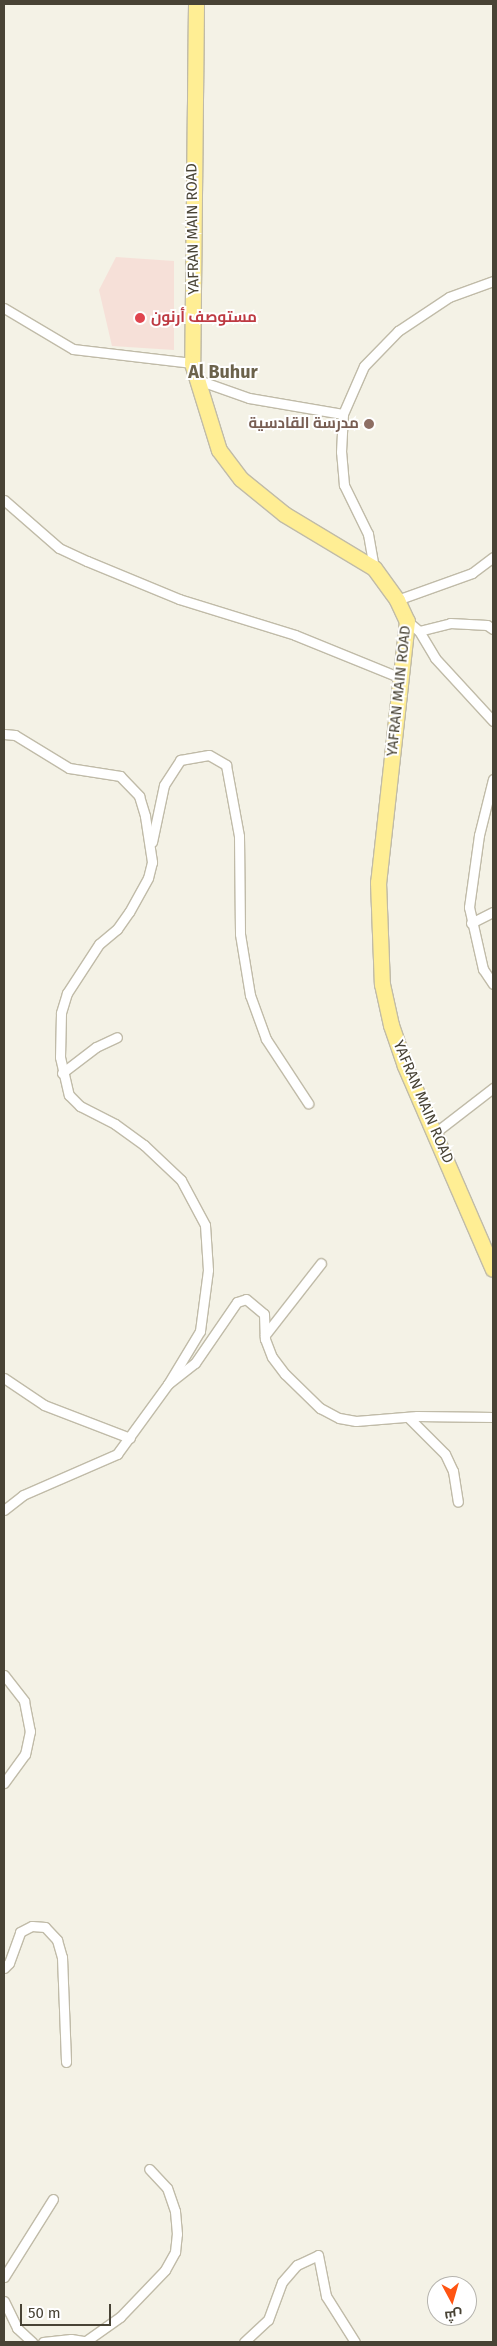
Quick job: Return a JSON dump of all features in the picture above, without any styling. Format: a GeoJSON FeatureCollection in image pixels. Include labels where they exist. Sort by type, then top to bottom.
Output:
{"type":"FeatureCollection","features":[{"type":"Feature","properties":{"kind":"main road","name":"YAFRAN MAIN ROAD"},"geometry":{"type":"LineString","coordinates":[[196,4],[192,363],[220,450],[241,478],[284,514],[374,568],[397,600],[407,621],[378,882],[382,984],[391,1026],[405,1066],[436,1132],[493,1269]]}},
{"type":"Feature","properties":{"kind":"street"},"geometry":{"type":"LineString","coordinates":[[374,568],[368,534],[344,485],[341,452],[343,414],[364,366],[398,331],[449,297],[493,281]]}},
{"type":"Feature","properties":{"kind":"street"},"geometry":{"type":"LineString","coordinates":[[4,308],[73,349],[192,363]]}},
{"type":"Feature","properties":{"kind":"street"},"geometry":{"type":"LineString","coordinates":[[198,380],[249,398],[343,414]]}},
{"type":"Feature","properties":{"kind":"street"},"geometry":{"type":"LineString","coordinates":[[4,500],[59,548],[87,561],[179,599],[303,638],[402,678]]}},
{"type":"Feature","properties":{"kind":"street"},"geometry":{"type":"LineString","coordinates":[[397,600],[472,573],[493,557]]}},
{"type":"Feature","properties":{"kind":"street"},"geometry":{"type":"LineString","coordinates":[[407,621],[419,631],[436,658],[493,720]]}},
{"type":"Feature","properties":{"kind":"street"},"geometry":{"type":"LineString","coordinates":[[419,631],[450,623],[487,625],[493,629]]}},
{"type":"Feature","properties":{"kind":"street"},"geometry":{"type":"LineString","coordinates":[[4,734],[15,735],[69,768],[120,776],[139,796],[151,844],[152,862],[141,894],[117,929],[100,944],[67,993],[60,1037],[62,1073],[69,1095],[80,1106],[136,1140],[181,1180],[205,1225],[208,1270],[200,1331],[168,1384],[117,1454],[23,1495],[4,1510]]}},
{"type":"Feature","properties":{"kind":"street"},"geometry":{"type":"LineString","coordinates":[[151,844],[159,818],[164,785],[180,760],[208,755],[226,765],[239,836],[240,934],[250,995],[266,1038],[308,1103]]}},
{"type":"Feature","properties":{"kind":"street"},"geometry":{"type":"LineString","coordinates":[[493,779],[479,836],[469,908],[483,969],[493,984]]}},
{"type":"Feature","properties":{"kind":"street"},"geometry":{"type":"LineString","coordinates":[[471,923],[493,912]]}},
{"type":"Feature","properties":{"kind":"street"},"geometry":{"type":"LineString","coordinates":[[62,1073],[96,1047],[117,1037]]}},
{"type":"Feature","properties":{"kind":"street"},"geometry":{"type":"LineString","coordinates":[[436,1132],[493,1088]]}},
{"type":"Feature","properties":{"kind":"street"},"geometry":{"type":"LineString","coordinates":[[265,1335],[321,1263]]}},
{"type":"Feature","properties":{"kind":"street"},"geometry":{"type":"LineString","coordinates":[[168,1384],[195,1363],[237,1302],[246,1299],[256,1304],[264,1314],[265,1335],[272,1357],[320,1408],[339,1418],[356,1422],[408,1417],[493,1417]]}},
{"type":"Feature","properties":{"kind":"street"},"geometry":{"type":"LineString","coordinates":[[4,1378],[44,1405],[130,1438]]}},
{"type":"Feature","properties":{"kind":"street"},"geometry":{"type":"LineString","coordinates":[[408,1417],[445,1454],[453,1471],[458,1502]]}},
{"type":"Feature","properties":{"kind":"street"},"geometry":{"type":"LineString","coordinates":[[4,1674],[24,1701],[30,1731],[25,1754],[4,1783]]}},
{"type":"Feature","properties":{"kind":"street"},"geometry":{"type":"LineString","coordinates":[[4,1968],[9,1963],[20,1932],[32,1926],[45,1928],[57,1940],[62,1957],[66,2062]]}},
{"type":"Feature","properties":{"kind":"street"},"geometry":{"type":"LineString","coordinates":[[43,2342],[89,2341],[120,2317],[165,2270],[175,2252],[177,2234],[175,2210],[166,2188],[149,2169]]}},
{"type":"Feature","properties":{"kind":"street"},"geometry":{"type":"LineString","coordinates":[[4,2278],[53,2199]]}},
{"type":"Feature","properties":{"kind":"street"},"geometry":{"type":"LineString","coordinates":[[244,2342],[268,2320],[282,2282],[297,2265],[318,2255],[326,2296],[355,2342]]}},
{"type":"Feature","properties":{"kind":"street"},"geometry":{"type":"LineString","coordinates":[[4,2301],[17,2328],[32,2342]]}},
{"type":"Feature","properties":{"kind":"shaded area","name":"مستوصف أرنون"},"geometry":{"type":"Polygon","coordinates":[[[116,257],[174,261],[174,350],[112,346],[99,290],[116,257]]]}},
{"type":"Feature","properties":{"kind":"place","name":"مستوصف أرنون"},"geometry":{"type":"Point","coordinates":[140,318]}},
{"type":"Feature","properties":{"kind":"place","name":"مدرسة القادسية"},"geometry":{"type":"Point","coordinates":[369,424]}},
{"type":"Feature","properties":{"kind":"district","name":"Al Buhur"},"geometry":{"type":"Point","coordinates":[223,372]}}]}
